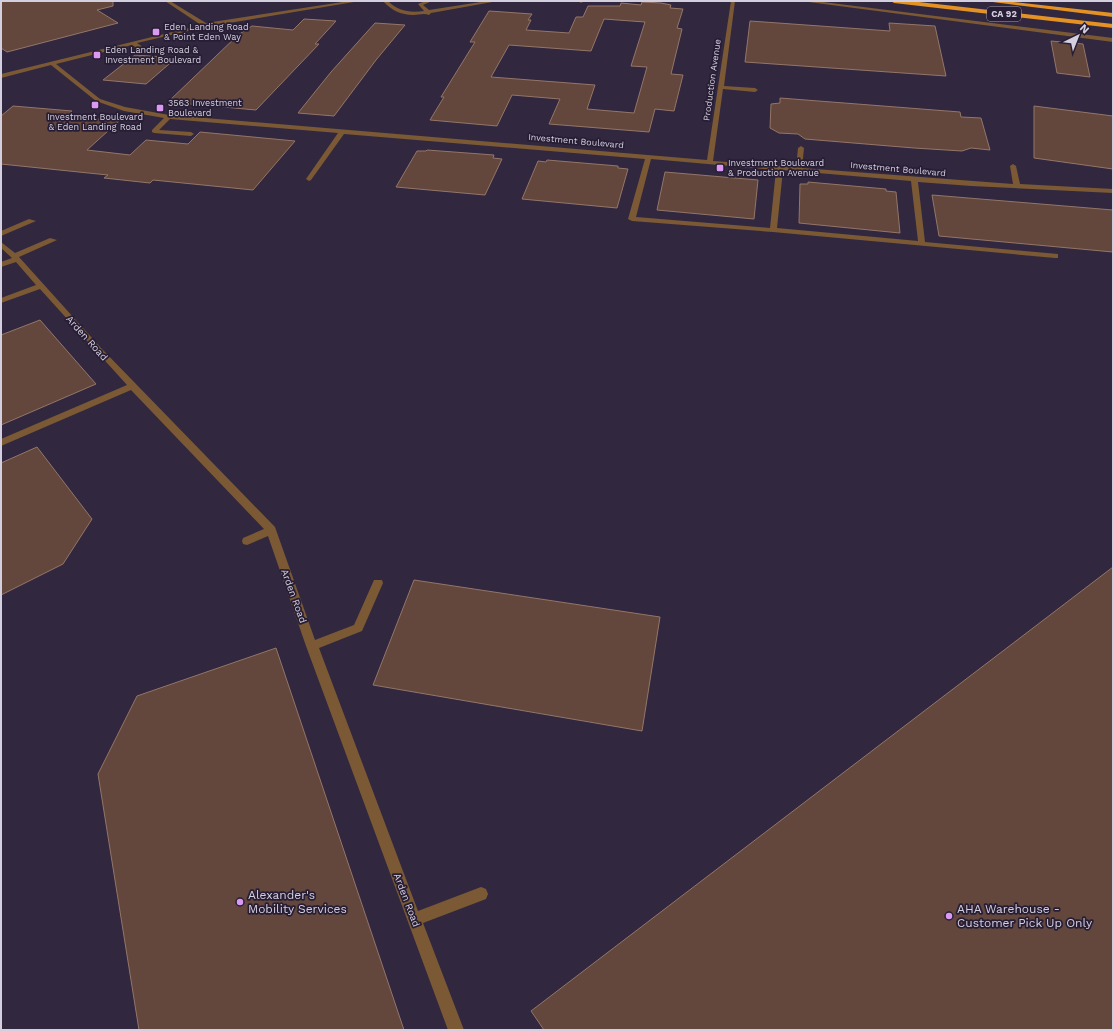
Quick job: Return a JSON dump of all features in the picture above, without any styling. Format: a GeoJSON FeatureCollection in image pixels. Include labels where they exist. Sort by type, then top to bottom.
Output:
{"type":"FeatureCollection","features":[{"type":"Feature","properties":{"kind":"highway","name":"CA 92"},"geometry":{"type":"LineString","coordinates":[[894,1],[1113,26]]}},
{"type":"Feature","properties":{"kind":"highway","name":"CA 92"},"geometry":{"type":"LineString","coordinates":[[988,1],[1113,15]]}},
{"type":"Feature","properties":{"kind":"highway"},"geometry":{"type":"LineString","coordinates":[[1041,1],[1113,11]]}},
{"type":"Feature","properties":{"kind":"street"},"geometry":{"type":"LineString","coordinates":[[167,1],[205,25]]}},
{"type":"Feature","properties":{"kind":"street"},"geometry":{"type":"LineString","coordinates":[[1,76],[205,25],[358,1]]}},
{"type":"Feature","properties":{"kind":"street"},"geometry":{"type":"LineString","coordinates":[[385,1],[399,13],[413,14],[429,13],[496,1]]}},
{"type":"Feature","properties":{"kind":"street"},"geometry":{"type":"LineString","coordinates":[[429,13],[420,4],[430,1]]}},
{"type":"Feature","properties":{"kind":"street","name":"Production Avenue"},"geometry":{"type":"LineString","coordinates":[[710,161],[733,1]]}},
{"type":"Feature","properties":{"kind":"street"},"geometry":{"type":"LineString","coordinates":[[803,1],[1113,40]]}},
{"type":"Feature","properties":{"kind":"street"},"geometry":{"type":"LineString","coordinates":[[332,6],[342,11]]}},
{"type":"Feature","properties":{"kind":"street"},"geometry":{"type":"LineString","coordinates":[[133,43],[144,50]]}},
{"type":"Feature","properties":{"kind":"street","name":"Investment Boulevard"},"geometry":{"type":"LineString","coordinates":[[52,63],[98,100],[124,109],[169,117],[914,179],[1017,186],[1113,190]]}},
{"type":"Feature","properties":{"kind":"street"},"geometry":{"type":"LineString","coordinates":[[721,87],[756,90]]}},
{"type":"Feature","properties":{"kind":"street"},"geometry":{"type":"LineString","coordinates":[[169,117],[154,131],[191,134]]}},
{"type":"Feature","properties":{"kind":"street"},"geometry":{"type":"LineString","coordinates":[[309,179],[343,131]]}},
{"type":"Feature","properties":{"kind":"street"},"geometry":{"type":"LineString","coordinates":[[799,169],[801,148]]}},
{"type":"Feature","properties":{"kind":"street"},"geometry":{"type":"LineString","coordinates":[[649,156],[632,219],[773,230],[1055,256]]}},
{"type":"Feature","properties":{"kind":"street"},"geometry":{"type":"LineString","coordinates":[[1013,166],[1017,186]]}},
{"type":"Feature","properties":{"kind":"street"},"geometry":{"type":"LineString","coordinates":[[773,230],[780,167]]}},
{"type":"Feature","properties":{"kind":"street"},"geometry":{"type":"LineString","coordinates":[[914,179],[922,244]]}},
{"type":"Feature","properties":{"kind":"street"},"geometry":{"type":"LineString","coordinates":[[1,234],[32,221]]}},
{"type":"Feature","properties":{"kind":"street"},"geometry":{"type":"LineString","coordinates":[[1,265],[53,240]]}},
{"type":"Feature","properties":{"kind":"street","name":"Arden Road"},"geometry":{"type":"LineString","coordinates":[[1,244],[42,286],[132,386],[271,530],[312,646],[456,1030]]}},
{"type":"Feature","properties":{"kind":"street"},"geometry":{"type":"LineString","coordinates":[[1,301],[42,286]]}},
{"type":"Feature","properties":{"kind":"street"},"geometry":{"type":"LineString","coordinates":[[1,443],[132,386]]}},
{"type":"Feature","properties":{"kind":"street"},"geometry":{"type":"LineString","coordinates":[[247,541],[271,530]]}},
{"type":"Feature","properties":{"kind":"street"},"geometry":{"type":"LineString","coordinates":[[312,646],[358,628],[378,583]]}},
{"type":"Feature","properties":{"kind":"street"},"geometry":{"type":"LineString","coordinates":[[415,919],[481,894]]}},
{"type":"Feature","properties":{"kind":"building"},"geometry":{"type":"Polygon","coordinates":[[[1,1],[113,1],[113,6],[97,10],[118,23],[7,52],[1,48],[1,1]]]}},
{"type":"Feature","properties":{"kind":"building"},"geometry":{"type":"Polygon","coordinates":[[[642,2],[661,3],[671,5],[670,8],[683,9],[677,28],[682,29],[671,74],[683,75],[674,111],[655,109],[649,132],[549,124],[560,99],[512,95],[497,126],[430,120],[444,97],[441,97],[475,42],[470,42],[489,11],[532,14],[528,20],[531,20],[526,30],[569,33],[576,17],[583,17],[588,6],[620,6],[621,3],[641,5],[642,2]],[[604,19],[591,51],[509,45],[491,77],[595,85],[587,109],[634,113],[647,67],[631,66],[645,22],[604,19]]]}},
{"type":"Feature","properties":{"kind":"building"},"geometry":{"type":"Polygon","coordinates":[[[304,19],[336,21],[315,44],[319,44],[256,110],[168,102],[238,35],[252,26],[293,30],[304,19]]]}},
{"type":"Feature","properties":{"kind":"building"},"geometry":{"type":"Polygon","coordinates":[[[750,21],[890,31],[889,23],[935,26],[946,76],[745,62],[750,21]]]}},
{"type":"Feature","properties":{"kind":"building"},"geometry":{"type":"Polygon","coordinates":[[[375,23],[405,25],[376,60],[334,116],[298,113],[331,72],[375,23]]]}},
{"type":"Feature","properties":{"kind":"building"},"geometry":{"type":"Polygon","coordinates":[[[1051,41],[1083,44],[1090,77],[1057,73],[1051,41]]]}},
{"type":"Feature","properties":{"kind":"building"},"geometry":{"type":"Polygon","coordinates":[[[135,55],[176,58],[146,84],[103,80],[135,55]]]}},
{"type":"Feature","properties":{"kind":"building"},"geometry":{"type":"Polygon","coordinates":[[[780,98],[960,112],[961,117],[981,118],[990,150],[971,148],[962,151],[914,148],[805,139],[798,134],[779,133],[770,128],[771,104],[780,103],[780,98]]]}},
{"type":"Feature","properties":{"kind":"building"},"geometry":{"type":"Polygon","coordinates":[[[13,106],[72,111],[66,116],[119,121],[87,150],[130,155],[146,140],[188,144],[200,132],[295,141],[253,190],[153,180],[150,183],[104,178],[108,175],[1,164],[1,116],[13,106]]]}},
{"type":"Feature","properties":{"kind":"building"},"geometry":{"type":"Polygon","coordinates":[[[1034,106],[1113,116],[1113,169],[1034,158],[1034,106]]]}},
{"type":"Feature","properties":{"kind":"building"},"geometry":{"type":"Polygon","coordinates":[[[427,150],[494,155],[493,158],[502,159],[485,195],[396,187],[417,151],[427,150]]]}},
{"type":"Feature","properties":{"kind":"building"},"geometry":{"type":"Polygon","coordinates":[[[547,160],[618,166],[618,168],[628,169],[617,208],[522,199],[538,161],[546,162],[547,160]]]}},
{"type":"Feature","properties":{"kind":"building"},"geometry":{"type":"Polygon","coordinates":[[[665,172],[758,180],[754,219],[657,210],[665,172]]]}},
{"type":"Feature","properties":{"kind":"building"},"geometry":{"type":"Polygon","coordinates":[[[808,182],[886,189],[886,191],[896,192],[900,233],[799,223],[800,184],[808,184],[808,182]]]}},
{"type":"Feature","properties":{"kind":"building"},"geometry":{"type":"Polygon","coordinates":[[[932,195],[1113,210],[1113,252],[939,236],[932,195]]]}},
{"type":"Feature","properties":{"kind":"building"},"geometry":{"type":"Polygon","coordinates":[[[40,320],[96,384],[1,425],[1,335],[40,320]]]}},
{"type":"Feature","properties":{"kind":"building"},"geometry":{"type":"Polygon","coordinates":[[[37,447],[92,519],[63,564],[1,595],[1,463],[37,447]]]}},
{"type":"Feature","properties":{"kind":"building"},"geometry":{"type":"Polygon","coordinates":[[[1113,567],[1113,1030],[544,1030],[531,1011],[1113,567]]]}},
{"type":"Feature","properties":{"kind":"building"},"geometry":{"type":"Polygon","coordinates":[[[414,580],[660,617],[642,731],[373,685],[414,580]]]}},
{"type":"Feature","properties":{"kind":"building","name":"Alexander's Mobility Services"},"geometry":{"type":"Polygon","coordinates":[[[276,648],[404,1030],[139,1030],[98,774],[137,696],[276,648]]]}},
{"type":"Feature","properties":{"kind":"place","name":"Eden Landing Road & Point Eden Way"},"geometry":{"type":"Point","coordinates":[156,32]}},
{"type":"Feature","properties":{"kind":"place","name":"Eden Landing Road & Investment Boulevard"},"geometry":{"type":"Point","coordinates":[97,55]}},
{"type":"Feature","properties":{"kind":"place","name":"Investment Boulevard & Eden Landing Road"},"geometry":{"type":"Point","coordinates":[95,105]}},
{"type":"Feature","properties":{"kind":"place","name":"3563 Investment Boulevard"},"geometry":{"type":"Point","coordinates":[160,108]}},
{"type":"Feature","properties":{"kind":"place","name":"Investment Boulevard & Production Avenue"},"geometry":{"type":"Point","coordinates":[720,168]}},
{"type":"Feature","properties":{"kind":"place","name":"Alexander's Mobility Services"},"geometry":{"type":"Point","coordinates":[240,902]}},
{"type":"Feature","properties":{"kind":"place","name":"AHA Warehouse - Customer Pick Up Only"},"geometry":{"type":"Point","coordinates":[949,916]}}]}
